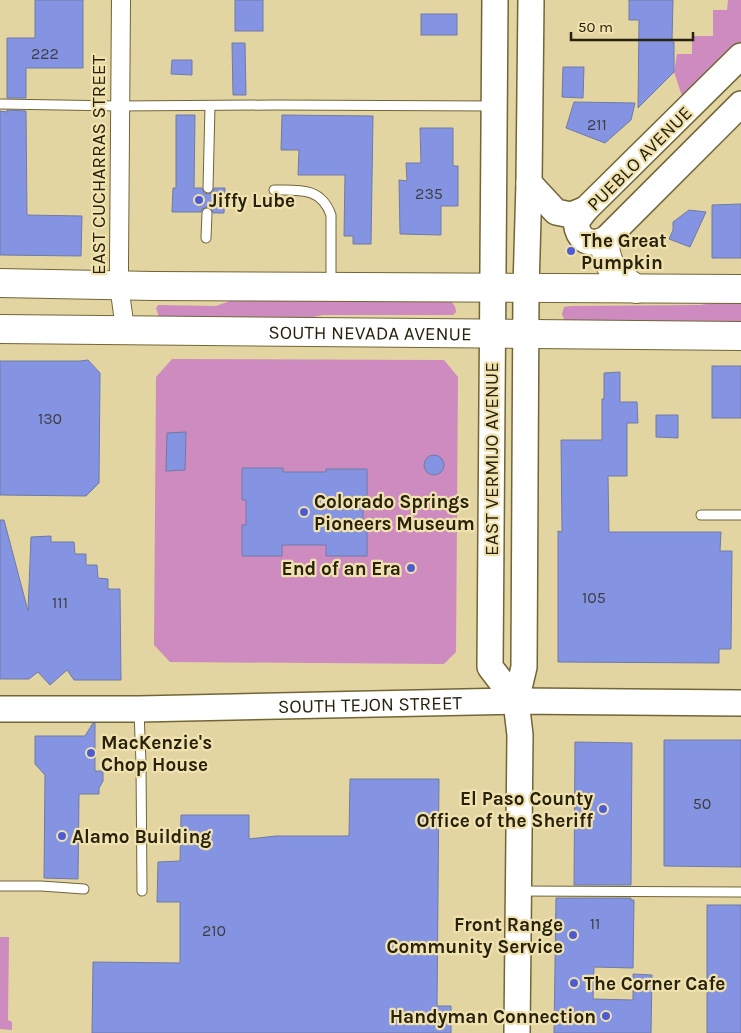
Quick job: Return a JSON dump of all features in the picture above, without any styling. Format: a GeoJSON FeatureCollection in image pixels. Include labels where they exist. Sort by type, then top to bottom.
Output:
{"type":"FeatureCollection","features":[{"type":"Feature","properties":{"kind":"main road"},"geometry":{"type":"LineString","coordinates":[[604,241],[606,256],[614,272],[636,289]]}},
{"type":"Feature","properties":{"kind":"main road"},"geometry":{"type":"LineString","coordinates":[[0,283],[741,289]]}},
{"type":"Feature","properties":{"kind":"main road","name":"SOUTH NEVADA AVENUE"},"geometry":{"type":"LineString","coordinates":[[0,329],[741,336]]}},
{"type":"Feature","properties":{"kind":"street","name":"EAST CUCHARRAS STREET"},"geometry":{"type":"LineString","coordinates":[[121,0],[119,285],[125,329]]}},
{"type":"Feature","properties":{"kind":"street","name":"EAST VERMIJO AVENUE"},"geometry":{"type":"LineString","coordinates":[[495,0],[490,667],[516,700]]}},
{"type":"Feature","properties":{"kind":"street","name":"EAST VERMIJO AVENUE"},"geometry":{"type":"LineString","coordinates":[[517,1033],[520,735],[516,700],[524,667],[526,288],[530,183],[531,0]]}},
{"type":"Feature","properties":{"kind":"street","name":"PUEBLO AVENUE"},"geometry":{"type":"LineString","coordinates":[[741,56],[586,209],[576,222],[582,239],[596,243],[604,241],[741,104]]}},
{"type":"Feature","properties":{"kind":"street"},"geometry":{"type":"LineString","coordinates":[[530,183],[556,212],[571,215],[586,209]]}},
{"type":"Feature","properties":{"kind":"street","name":"SOUTH TEJON STREET"},"geometry":{"type":"LineString","coordinates":[[0,709],[138,709],[516,700],[741,703]]}},
{"type":"Feature","properties":{"kind":"lane"},"geometry":{"type":"LineString","coordinates":[[0,104],[119,106],[493,106]]}},
{"type":"Feature","properties":{"kind":"lane"},"geometry":{"type":"LineString","coordinates":[[208,188],[210,106]]}},
{"type":"Feature","properties":{"kind":"lane"},"geometry":{"type":"LineString","coordinates":[[274,190],[305,190],[322,199],[328,206],[331,215],[331,287]]}},
{"type":"Feature","properties":{"kind":"lane"},"geometry":{"type":"LineString","coordinates":[[206,238],[207,212]]}},
{"type":"Feature","properties":{"kind":"lane"},"geometry":{"type":"LineString","coordinates":[[701,515],[741,515]]}},
{"type":"Feature","properties":{"kind":"lane"},"geometry":{"type":"LineString","coordinates":[[138,709],[142,763],[142,891]]}},
{"type":"Feature","properties":{"kind":"lane"},"geometry":{"type":"LineString","coordinates":[[0,886],[84,889]]}},
{"type":"Feature","properties":{"kind":"lane"},"geometry":{"type":"LineString","coordinates":[[519,891],[741,892]]}},
{"type":"Feature","properties":{"kind":"shaded area"},"geometry":{"type":"Polygon","coordinates":[[[728,0],[741,0],[741,47],[684,102],[674,72],[677,54],[692,54],[692,36],[713,36],[713,10],[727,10],[728,0]]]}},
{"type":"Feature","properties":{"kind":"shaded area"},"geometry":{"type":"Polygon","coordinates":[[[241,297],[446,299],[453,304],[456,312],[453,315],[323,315],[294,321],[159,317],[156,308],[158,305],[216,306],[241,297]]]}},
{"type":"Feature","properties":{"kind":"shaded area"},"geometry":{"type":"Polygon","coordinates":[[[741,301],[741,328],[565,322],[562,314],[564,307],[571,306],[700,305],[741,301]]]}},
{"type":"Feature","properties":{"kind":"shaded area"},"geometry":{"type":"Polygon","coordinates":[[[172,359],[444,360],[458,377],[456,652],[444,664],[170,662],[154,645],[156,377],[172,359]]]}},
{"type":"Feature","properties":{"kind":"shaded area"},"geometry":{"type":"Polygon","coordinates":[[[0,937],[9,937],[8,1020],[12,1022],[12,1030],[0,1029],[0,937]]]}},
{"type":"Feature","properties":{"kind":"building"},"geometry":{"type":"Polygon","coordinates":[[[35,0],[83,0],[83,68],[26,68],[26,98],[7,98],[7,38],[35,38],[35,0]]]}},
{"type":"Feature","properties":{"kind":"building"},"geometry":{"type":"Polygon","coordinates":[[[235,0],[263,0],[263,31],[235,31],[235,0]]]}},
{"type":"Feature","properties":{"kind":"building"},"geometry":{"type":"Polygon","coordinates":[[[629,0],[673,0],[672,42],[674,42],[674,72],[638,108],[639,20],[629,20],[629,0]]]}},
{"type":"Feature","properties":{"kind":"building"},"geometry":{"type":"Polygon","coordinates":[[[421,14],[457,14],[457,35],[421,35],[421,14]]]}},
{"type":"Feature","properties":{"kind":"building"},"geometry":{"type":"Polygon","coordinates":[[[232,43],[245,43],[246,95],[233,95],[232,43]]]}},
{"type":"Feature","properties":{"kind":"building"},"geometry":{"type":"Polygon","coordinates":[[[172,60],[192,60],[192,75],[171,74],[172,60]]]}},
{"type":"Feature","properties":{"kind":"building"},"geometry":{"type":"Polygon","coordinates":[[[563,67],[584,67],[583,98],[562,97],[563,67]]]}},
{"type":"Feature","properties":{"kind":"building"},"geometry":{"type":"Polygon","coordinates":[[[574,102],[635,103],[631,120],[605,143],[566,128],[574,102]]]}},
{"type":"Feature","properties":{"kind":"building"},"geometry":{"type":"Polygon","coordinates":[[[7,110],[26,111],[27,215],[82,216],[81,256],[0,255],[0,111],[7,112],[7,110]]]}},
{"type":"Feature","properties":{"kind":"building"},"geometry":{"type":"Polygon","coordinates":[[[176,115],[195,115],[194,188],[202,188],[204,193],[208,194],[213,192],[214,188],[225,188],[224,213],[213,213],[211,208],[207,207],[202,209],[201,212],[172,212],[173,188],[176,188],[176,115]]]}},
{"type":"Feature","properties":{"kind":"building"},"geometry":{"type":"Polygon","coordinates":[[[282,115],[373,116],[371,244],[353,244],[353,236],[344,236],[345,175],[298,175],[299,150],[281,150],[282,115]]]}},
{"type":"Feature","properties":{"kind":"building"},"geometry":{"type":"Polygon","coordinates":[[[420,128],[453,128],[453,166],[458,166],[458,206],[441,206],[441,235],[400,234],[399,180],[407,181],[406,163],[421,163],[420,128]]]}},
{"type":"Feature","properties":{"kind":"building"},"geometry":{"type":"Polygon","coordinates":[[[741,204],[741,258],[712,258],[712,205],[741,204]]]}},
{"type":"Feature","properties":{"kind":"building"},"geometry":{"type":"Polygon","coordinates":[[[689,210],[706,212],[690,247],[669,239],[673,230],[673,222],[689,210]]]}},
{"type":"Feature","properties":{"kind":"building"},"geometry":{"type":"Polygon","coordinates":[[[88,360],[100,373],[99,483],[86,496],[0,495],[0,361],[88,360]]]}},
{"type":"Feature","properties":{"kind":"building"},"geometry":{"type":"Polygon","coordinates":[[[712,366],[741,366],[741,418],[712,418],[712,366]]]}},
{"type":"Feature","properties":{"kind":"building"},"geometry":{"type":"Polygon","coordinates":[[[620,372],[620,402],[637,402],[638,423],[627,423],[627,476],[608,476],[609,532],[721,532],[720,551],[732,551],[731,649],[719,649],[719,663],[558,662],[558,531],[562,532],[561,440],[602,440],[604,373],[620,372]]]}},
{"type":"Feature","properties":{"kind":"building"},"geometry":{"type":"Polygon","coordinates":[[[656,415],[678,415],[678,438],[656,437],[656,415]]]}},
{"type":"Feature","properties":{"kind":"building"},"geometry":{"type":"Polygon","coordinates":[[[186,432],[185,470],[166,471],[167,433],[186,432]]]}},
{"type":"Feature","properties":{"kind":"building"},"geometry":{"type":"Polygon","coordinates":[[[430,455],[438,455],[444,461],[444,469],[438,475],[430,475],[424,469],[424,461],[430,455]]]}},
{"type":"Feature","properties":{"kind":"building","name":"Colorado Springs Pioneers Museum"},"geometry":{"type":"Polygon","coordinates":[[[242,468],[283,468],[283,472],[326,472],[326,469],[367,469],[367,500],[363,500],[363,526],[367,525],[367,556],[326,556],[326,545],[282,545],[282,556],[242,556],[242,525],[246,525],[246,500],[242,500],[242,468]]]}},
{"type":"Feature","properties":{"kind":"building"},"geometry":{"type":"Polygon","coordinates":[[[0,520],[4,520],[28,611],[31,537],[51,536],[51,542],[74,542],[75,554],[86,554],[86,565],[97,565],[98,578],[108,579],[108,589],[120,589],[121,680],[74,680],[67,670],[50,685],[38,672],[29,679],[0,679],[0,520]]]}},
{"type":"Feature","properties":{"kind":"building","name":"Alamo Building"},"geometry":{"type":"Polygon","coordinates":[[[93,723],[95,723],[95,771],[103,771],[103,781],[99,788],[99,794],[79,794],[78,879],[44,878],[45,775],[35,764],[35,736],[85,736],[93,723]]]}},
{"type":"Feature","properties":{"kind":"building"},"geometry":{"type":"Polygon","coordinates":[[[664,740],[741,740],[741,867],[664,866],[664,740]]]}},
{"type":"Feature","properties":{"kind":"building","name":"El Paso County Office of the Sheriff"},"geometry":{"type":"Polygon","coordinates":[[[575,742],[632,743],[631,885],[574,885],[575,742]]]}},
{"type":"Feature","properties":{"kind":"building"},"geometry":{"type":"Polygon","coordinates":[[[350,779],[439,779],[437,1006],[451,1006],[451,1033],[92,1033],[93,962],[180,963],[180,902],[157,902],[158,862],[180,861],[181,815],[249,815],[249,839],[276,836],[349,836],[350,779]]]}},
{"type":"Feature","properties":{"kind":"building"},"geometry":{"type":"Polygon","coordinates":[[[556,898],[631,898],[631,900],[634,900],[633,968],[594,967],[593,999],[633,1000],[633,974],[652,975],[651,1033],[554,1033],[556,898]]]}},
{"type":"Feature","properties":{"kind":"building"},"geometry":{"type":"Polygon","coordinates":[[[707,905],[741,905],[741,1033],[707,1033],[707,905]]]}},
{"type":"Feature","properties":{"kind":"place","name":"Jiffy Lube"},"geometry":{"type":"Point","coordinates":[199,200]}},
{"type":"Feature","properties":{"kind":"place","name":"The Great Pumpkin"},"geometry":{"type":"Point","coordinates":[571,251]}},
{"type":"Feature","properties":{"kind":"place","name":"Colorado Springs Pioneers Museum"},"geometry":{"type":"Point","coordinates":[304,512]}},
{"type":"Feature","properties":{"kind":"place","name":"End of an Era"},"geometry":{"type":"Point","coordinates":[411,568]}},
{"type":"Feature","properties":{"kind":"place","name":"MacKenzie's Chop House"},"geometry":{"type":"Point","coordinates":[91,753]}},
{"type":"Feature","properties":{"kind":"place","name":"El Paso County Office of the Sheriff"},"geometry":{"type":"Point","coordinates":[603,809]}},
{"type":"Feature","properties":{"kind":"place","name":"Alamo Building"},"geometry":{"type":"Point","coordinates":[62,836]}},
{"type":"Feature","properties":{"kind":"place","name":"Front Range Community Service"},"geometry":{"type":"Point","coordinates":[573,935]}},
{"type":"Feature","properties":{"kind":"place","name":"The Corner Cafe"},"geometry":{"type":"Point","coordinates":[574,983]}},
{"type":"Feature","properties":{"kind":"place","name":"Handyman Connection"},"geometry":{"type":"Point","coordinates":[606,1016]}}]}
